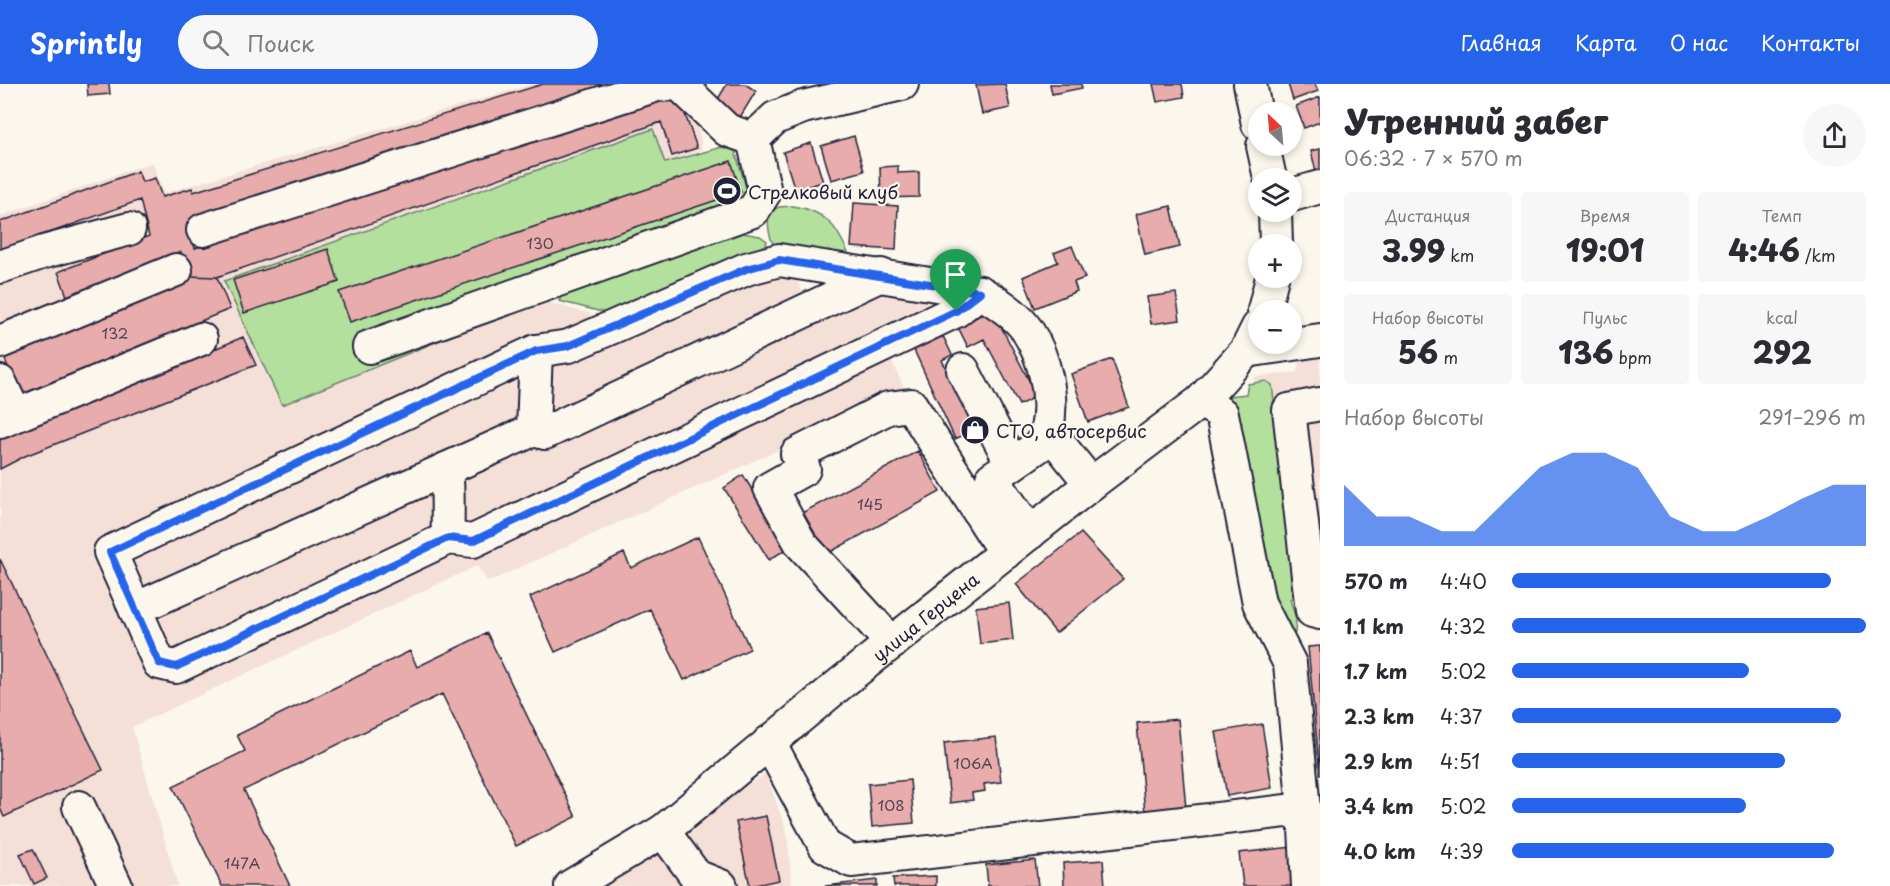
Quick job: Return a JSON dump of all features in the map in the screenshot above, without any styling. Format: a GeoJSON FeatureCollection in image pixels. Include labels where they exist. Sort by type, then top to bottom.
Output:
{"type":"FeatureCollection","features":[{"type":"Feature","properties":{"kind":"street"},"geometry":{"type":"LineString","coordinates":[[203,230],[657,85],[678,84],[727,130],[753,139]]}},
{"type":"Feature","properties":{"kind":"street"},"geometry":{"type":"LineString","coordinates":[[753,139],[775,118],[802,107],[902,84]]}},
{"type":"Feature","properties":{"kind":"street"},"geometry":{"type":"LineString","coordinates":[[1250,84],[1254,102]]}},
{"type":"Feature","properties":{"kind":"street"},"geometry":{"type":"LineString","coordinates":[[369,347],[753,211],[765,192],[753,139]]}},
{"type":"Feature","properties":{"kind":"street"},"geometry":{"type":"LineString","coordinates":[[1302,192],[1320,187]]}},
{"type":"Feature","properties":{"kind":"street"},"geometry":{"type":"LineString","coordinates":[[0,267],[44,252],[129,230]]}},
{"type":"Feature","properties":{"kind":"street"},"geometry":{"type":"LineString","coordinates":[[980,292],[956,311],[473,541],[448,538],[176,667],[159,663],[110,552],[536,351],[568,346],[746,269],[779,260],[980,292],[1002,305],[1027,330],[1045,372],[1051,410],[1047,429],[1091,484]]}},
{"type":"Feature","properties":{"kind":"street"},"geometry":{"type":"LineString","coordinates":[[0,342],[176,270]]}},
{"type":"Feature","properties":{"kind":"street"},"geometry":{"type":"LineString","coordinates":[[135,609],[533,430],[545,433],[882,275]]}},
{"type":"Feature","properties":{"kind":"street"},"geometry":{"type":"LineString","coordinates":[[0,382],[7,418],[201,339]]}},
{"type":"Feature","properties":{"kind":"street"},"geometry":{"type":"LineString","coordinates":[[1302,340],[1320,340]]}},
{"type":"Feature","properties":{"kind":"street","name":"улица Герцена"},"geometry":{"type":"LineString","coordinates":[[571,886],[663,831],[892,643],[1091,484],[1201,401],[1248,344]]}},
{"type":"Feature","properties":{"kind":"street"},"geometry":{"type":"LineString","coordinates":[[533,430],[536,351]]}},
{"type":"Feature","properties":{"kind":"street"},"geometry":{"type":"LineString","coordinates":[[963,370],[1012,464]]}},
{"type":"Feature","properties":{"kind":"street"},"geometry":{"type":"LineString","coordinates":[[1201,401],[1222,414],[1259,603],[1290,664],[1305,809],[1308,886]]}},
{"type":"Feature","properties":{"kind":"street"},"geometry":{"type":"LineString","coordinates":[[1320,404],[1289,410],[1312,610],[1320,613]]}},
{"type":"Feature","properties":{"kind":"street"},"geometry":{"type":"LineString","coordinates":[[892,643],[801,544],[770,488],[804,469],[797,454],[888,408],[911,405],[1005,553]]}},
{"type":"Feature","properties":{"kind":"street"},"geometry":{"type":"LineString","coordinates":[[1030,533],[992,478],[1053,436]]}},
{"type":"Feature","properties":{"kind":"street"},"geometry":{"type":"LineString","coordinates":[[446,469],[449,491],[446,506],[448,538]]}},
{"type":"Feature","properties":{"kind":"street"},"geometry":{"type":"LineString","coordinates":[[769,742],[825,846],[851,861],[1305,809]]}},
{"type":"Feature","properties":{"kind":"street"},"geometry":{"type":"LineString","coordinates":[[80,807],[116,886]]}},
{"type":"Feature","properties":{"kind":"street"},"geometry":{"type":"LineString","coordinates":[[663,831],[699,883]]}},
{"type":"Feature","properties":{"kind":"shaded area"},"geometry":{"type":"Polygon","coordinates":[[[532,84],[692,84],[702,150],[665,163],[653,129],[282,405],[539,300],[599,316],[790,266],[813,314],[880,285],[887,297],[916,286],[931,314],[882,340],[906,392],[488,582],[477,566],[132,727],[178,886],[0,886],[0,216],[152,162],[164,193],[532,84]]]}},
{"type":"Feature","properties":{"kind":"shaded area"},"geometry":{"type":"Polygon","coordinates":[[[1320,352],[1320,630],[1288,621],[1254,377],[1297,372],[1300,357],[1320,352]]]}},
{"type":"Feature","properties":{"kind":"shaded area"},"geometry":{"type":"Polygon","coordinates":[[[766,773],[787,832],[792,886],[595,886],[766,773]]]}},
{"type":"Feature","properties":{"kind":"green space"},"geometry":{"type":"Polygon","coordinates":[[[653,129],[665,163],[733,144],[758,227],[742,233],[760,236],[767,241],[765,248],[610,321],[602,312],[559,301],[563,293],[539,300],[282,405],[224,281],[653,129]]]}},
{"type":"Feature","properties":{"kind":"green space"},"geometry":{"type":"Polygon","coordinates":[[[793,206],[813,211],[828,220],[839,234],[848,253],[844,257],[779,253],[770,234],[769,212],[779,207],[793,206]]]}},
{"type":"Feature","properties":{"kind":"green space"},"geometry":{"type":"Polygon","coordinates":[[[1266,381],[1272,385],[1299,592],[1290,599],[1296,619],[1295,633],[1286,633],[1268,603],[1236,433],[1242,423],[1231,415],[1229,396],[1246,394],[1248,384],[1266,381]]]}},
{"type":"Feature","properties":{"kind":"building"},"geometry":{"type":"Polygon","coordinates":[[[87,84],[109,84],[110,94],[88,96],[87,84]]]}},
{"type":"Feature","properties":{"kind":"building"},"geometry":{"type":"Polygon","coordinates":[[[543,84],[631,84],[187,224],[195,248],[677,92],[697,148],[672,156],[661,122],[217,277],[188,276],[181,252],[67,296],[58,272],[149,236],[140,200],[0,251],[0,222],[138,171],[142,182],[155,178],[162,197],[192,188],[193,192],[543,84]]]}},
{"type":"Feature","properties":{"kind":"building"},"geometry":{"type":"Polygon","coordinates":[[[727,84],[745,84],[756,91],[739,119],[715,104],[727,84]]]}},
{"type":"Feature","properties":{"kind":"building"},"geometry":{"type":"Polygon","coordinates":[[[1005,84],[1010,108],[982,114],[976,85],[1005,84]]]}},
{"type":"Feature","properties":{"kind":"building"},"geometry":{"type":"Polygon","coordinates":[[[1050,84],[1081,84],[1082,88],[1052,94],[1050,84]]]}},
{"type":"Feature","properties":{"kind":"building"},"geometry":{"type":"Polygon","coordinates":[[[1153,84],[1182,84],[1184,97],[1157,102],[1153,84]]]}},
{"type":"Feature","properties":{"kind":"building"},"geometry":{"type":"Polygon","coordinates":[[[1288,84],[1315,84],[1318,91],[1293,100],[1288,84]]]}},
{"type":"Feature","properties":{"kind":"building"},"geometry":{"type":"Polygon","coordinates":[[[1320,97],[1320,122],[1304,128],[1302,104],[1320,97]]]}},
{"type":"Feature","properties":{"kind":"building"},"geometry":{"type":"Polygon","coordinates":[[[854,136],[864,171],[831,180],[821,146],[854,136]]]}},
{"type":"Feature","properties":{"kind":"building"},"geometry":{"type":"Polygon","coordinates":[[[811,143],[823,182],[795,190],[783,152],[811,143]]]}},
{"type":"Feature","properties":{"kind":"building"},"geometry":{"type":"Polygon","coordinates":[[[1320,149],[1320,171],[1316,172],[1311,151],[1320,149]]]}},
{"type":"Feature","properties":{"kind":"building"},"geometry":{"type":"Polygon","coordinates":[[[731,161],[741,192],[350,322],[339,292],[731,161]]]}},
{"type":"Feature","properties":{"kind":"building"},"geometry":{"type":"Polygon","coordinates":[[[898,166],[898,173],[919,172],[919,197],[881,198],[880,167],[898,166]]]}},
{"type":"Feature","properties":{"kind":"building"},"geometry":{"type":"Polygon","coordinates":[[[854,203],[898,206],[896,250],[851,247],[854,203]]]}},
{"type":"Feature","properties":{"kind":"building"},"geometry":{"type":"Polygon","coordinates":[[[1171,206],[1180,247],[1145,255],[1136,214],[1171,206]]]}},
{"type":"Feature","properties":{"kind":"building"},"geometry":{"type":"Polygon","coordinates":[[[1072,246],[1085,278],[1074,282],[1077,291],[1035,308],[1023,277],[1058,262],[1054,253],[1072,246]]]}},
{"type":"Feature","properties":{"kind":"building"},"geometry":{"type":"Polygon","coordinates":[[[328,249],[339,282],[244,313],[233,280],[328,249]]]}},
{"type":"Feature","properties":{"kind":"building"},"geometry":{"type":"Polygon","coordinates":[[[188,276],[217,277],[230,309],[20,395],[3,355],[188,276]]]}},
{"type":"Feature","properties":{"kind":"building"},"geometry":{"type":"Polygon","coordinates":[[[1176,293],[1180,320],[1151,324],[1147,297],[1176,293]]]}},
{"type":"Feature","properties":{"kind":"building"},"geometry":{"type":"Polygon","coordinates":[[[992,309],[1037,396],[1019,405],[984,339],[968,347],[958,327],[992,309]]]}},
{"type":"Feature","properties":{"kind":"building"},"geometry":{"type":"Polygon","coordinates":[[[943,336],[952,355],[942,360],[975,430],[955,439],[914,350],[943,336]]]}},
{"type":"Feature","properties":{"kind":"building"},"geometry":{"type":"Polygon","coordinates":[[[243,337],[256,365],[25,456],[0,469],[0,439],[243,337]]]}},
{"type":"Feature","properties":{"kind":"building"},"geometry":{"type":"Polygon","coordinates":[[[1112,359],[1129,407],[1088,422],[1071,374],[1112,359]]]}},
{"type":"Feature","properties":{"kind":"building"},"geometry":{"type":"Polygon","coordinates":[[[918,451],[940,492],[823,556],[800,514],[918,451]]]}},
{"type":"Feature","properties":{"kind":"building"},"geometry":{"type":"Polygon","coordinates":[[[743,475],[788,548],[769,560],[724,488],[743,475]]]}},
{"type":"Feature","properties":{"kind":"building"},"geometry":{"type":"Polygon","coordinates":[[[1081,533],[1123,579],[1056,633],[1016,584],[1081,533]]]}},
{"type":"Feature","properties":{"kind":"building"},"geometry":{"type":"Polygon","coordinates":[[[698,537],[750,649],[684,680],[650,609],[555,652],[530,597],[624,553],[631,568],[698,537]]]}},
{"type":"Feature","properties":{"kind":"building"},"geometry":{"type":"Polygon","coordinates":[[[0,559],[103,770],[4,817],[0,808],[0,559]]]}},
{"type":"Feature","properties":{"kind":"building"},"geometry":{"type":"Polygon","coordinates":[[[1009,603],[1013,640],[980,644],[976,607],[1009,603]]]}},
{"type":"Feature","properties":{"kind":"building"},"geometry":{"type":"Polygon","coordinates":[[[487,633],[576,817],[516,846],[442,694],[244,790],[290,886],[222,886],[173,786],[245,751],[237,735],[410,651],[417,667],[487,633]]]}},
{"type":"Feature","properties":{"kind":"building"},"geometry":{"type":"Polygon","coordinates":[[[1320,646],[1320,775],[1308,647],[1320,646]]]}},
{"type":"Feature","properties":{"kind":"building"},"geometry":{"type":"Polygon","coordinates":[[[1178,719],[1186,809],[1145,813],[1137,723],[1178,719]]]}},
{"type":"Feature","properties":{"kind":"building"},"geometry":{"type":"Polygon","coordinates":[[[1262,724],[1272,788],[1227,796],[1216,732],[1262,724]]]}},
{"type":"Feature","properties":{"kind":"building"},"geometry":{"type":"Polygon","coordinates":[[[996,737],[1001,782],[984,784],[985,791],[972,793],[973,800],[950,803],[944,743],[996,737]]]}},
{"type":"Feature","properties":{"kind":"building"},"geometry":{"type":"Polygon","coordinates":[[[910,780],[914,823],[872,827],[868,784],[910,780]]]}},
{"type":"Feature","properties":{"kind":"building"},"geometry":{"type":"Polygon","coordinates":[[[766,816],[779,880],[750,886],[736,822],[766,816]]]}},
{"type":"Feature","properties":{"kind":"building"},"geometry":{"type":"Polygon","coordinates":[[[1293,847],[1297,886],[1243,886],[1239,853],[1293,847]]]}},
{"type":"Feature","properties":{"kind":"building"},"geometry":{"type":"Polygon","coordinates":[[[33,849],[47,878],[34,884],[20,854],[33,849]]]}},
{"type":"Feature","properties":{"kind":"building"},"geometry":{"type":"Polygon","coordinates":[[[1035,860],[1038,886],[988,886],[986,865],[1035,860]]]}},
{"type":"Feature","properties":{"kind":"building"},"geometry":{"type":"Polygon","coordinates":[[[1103,860],[1105,886],[1064,886],[1063,863],[1103,860]]]}},
{"type":"Feature","properties":{"kind":"building"},"geometry":{"type":"Polygon","coordinates":[[[936,876],[936,886],[894,886],[893,878],[936,876]]]}},
{"type":"Feature","properties":{"kind":"building"},"geometry":{"type":"Polygon","coordinates":[[[877,880],[877,886],[825,886],[877,880]]]}},
{"type":"Feature","properties":{"kind":"place","name":"Стрелковый клуб"},"geometry":{"type":"Point","coordinates":[727,191]}},
{"type":"Feature","properties":{"kind":"place","name":"СТО, автосервис"},"geometry":{"type":"Point","coordinates":[975,430]}},
{"type":"Feature","properties":{"kind":"route"},"geometry":{"type":"LineString","coordinates":[[779,260],[980,292],[956,311],[473,541],[448,538],[176,667],[159,663],[110,552],[536,351],[568,346],[746,269],[779,260]]}}]}
